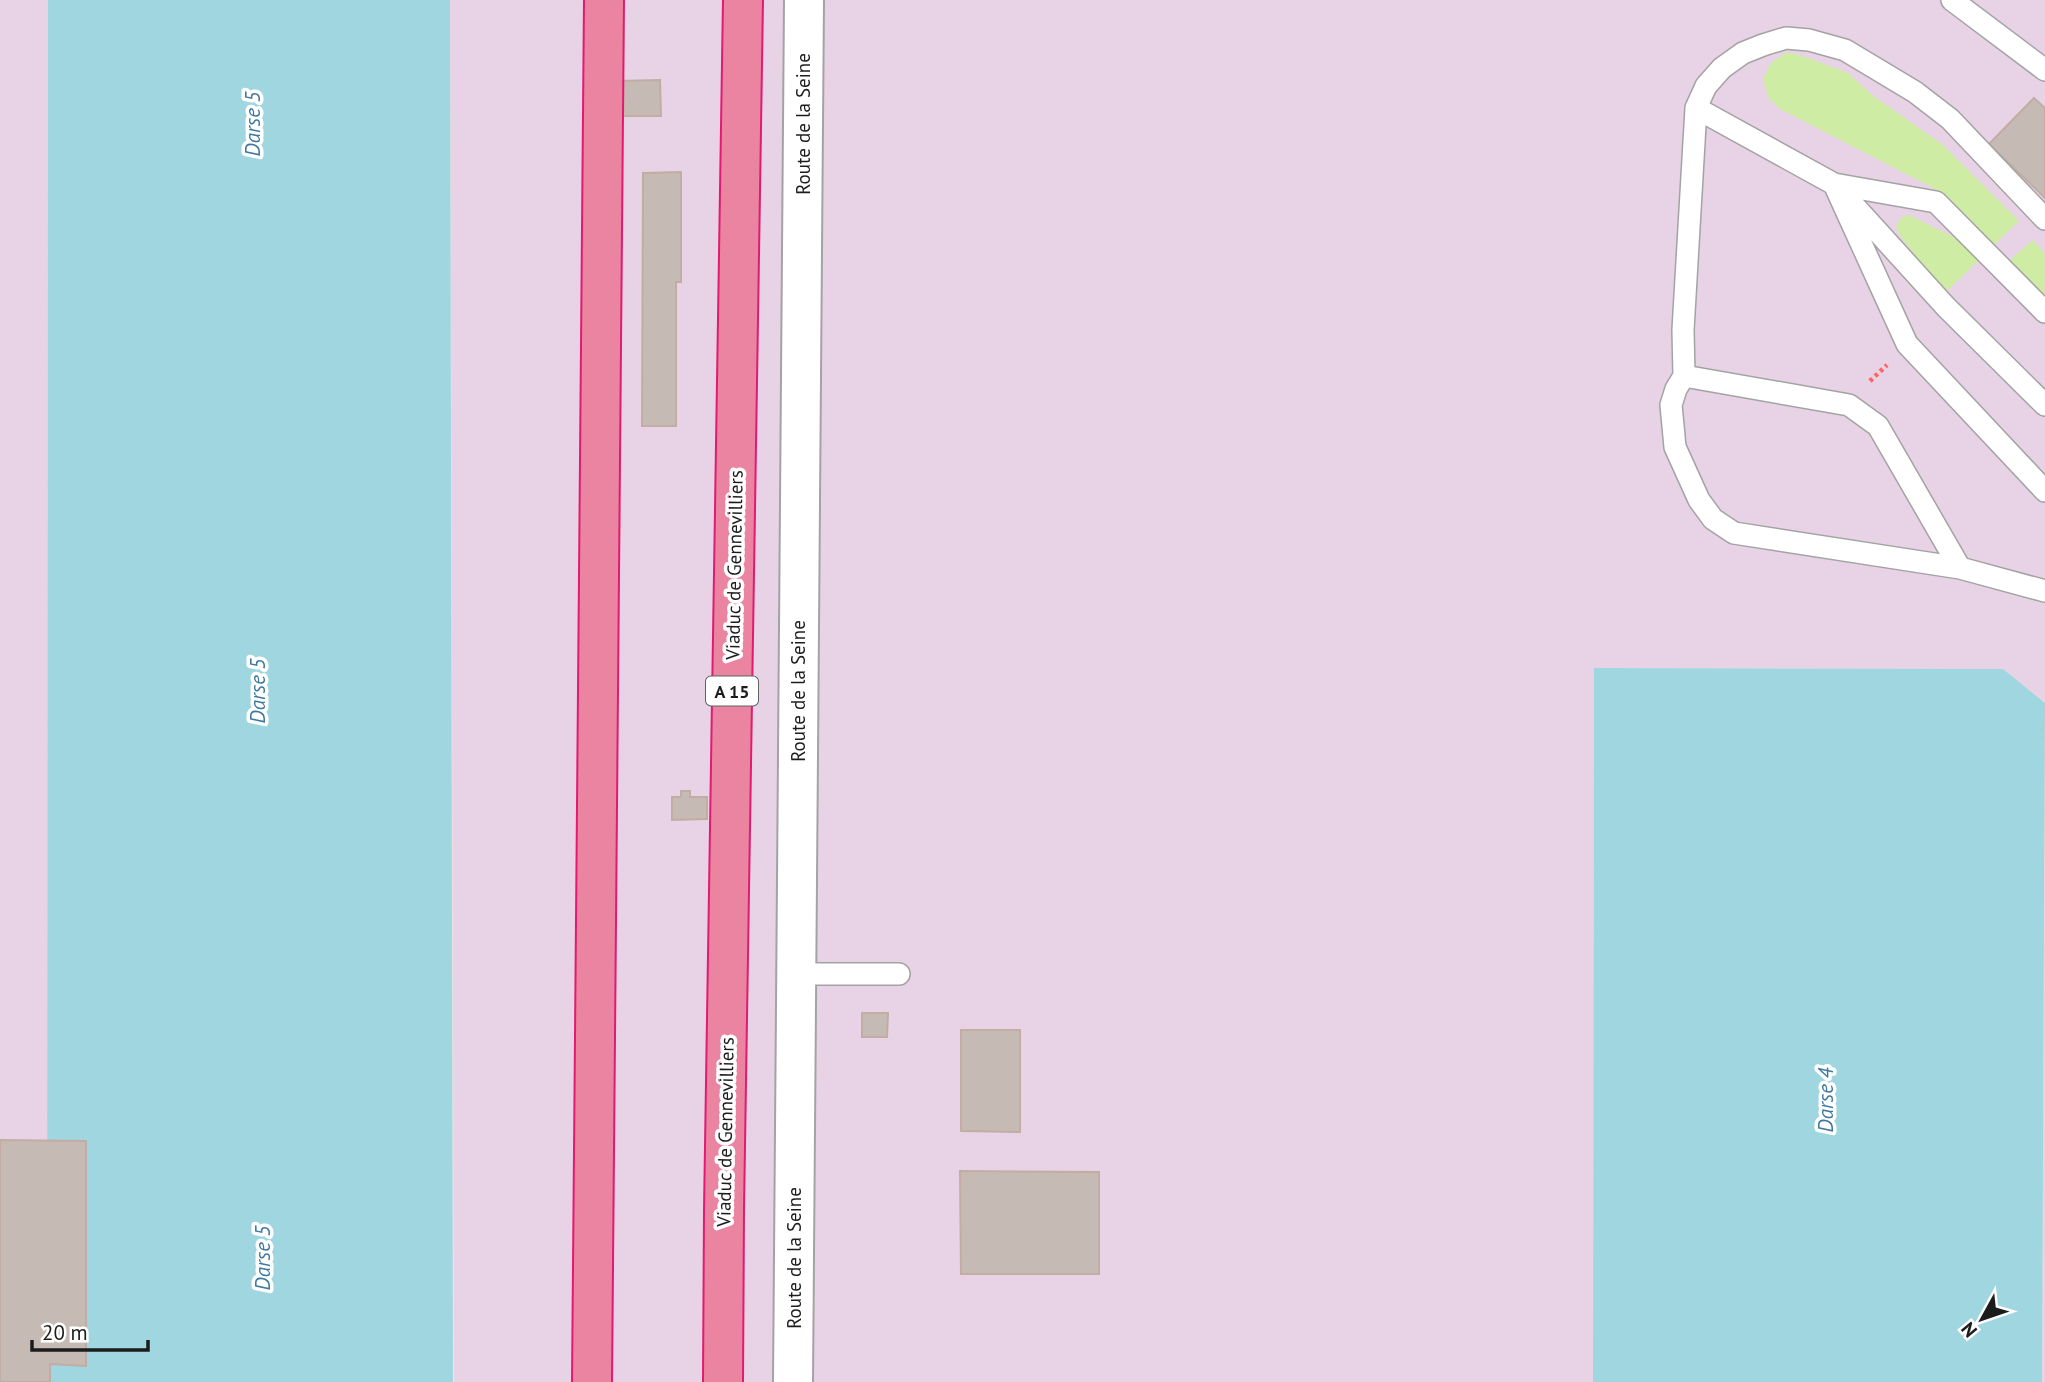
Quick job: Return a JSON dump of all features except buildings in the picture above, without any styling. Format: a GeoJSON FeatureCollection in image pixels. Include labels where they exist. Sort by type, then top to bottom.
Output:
{"type":"FeatureCollection","features":[{"type":"Feature","properties":{"kind":"highway"},"geometry":{"type":"LineString","coordinates":[[592,1382],[604,0]]}},
{"type":"Feature","properties":{"kind":"highway","name":"Viaduc de Gennevilliers"},"geometry":{"type":"LineString","coordinates":[[723,1382],[743,0]]}},
{"type":"Feature","properties":{"kind":"street","name":"Route de la Seine"},"geometry":{"type":"LineString","coordinates":[[793,1382],[804,0]]}},
{"type":"Feature","properties":{"kind":"lane"},"geometry":{"type":"LineString","coordinates":[[1952,0],[2045,70]]}},
{"type":"Feature","properties":{"kind":"lane"},"geometry":{"type":"LineString","coordinates":[[2045,219],[1951,119],[1915,92],[1845,50],[1810,40],[1786,38],[1743,53],[1722,68],[1706,86],[1696,108],[1683,330],[1684,376],[1671,405],[1675,447],[1684,472],[1713,519],[1734,533],[1960,568],[2045,591]]}},
{"type":"Feature","properties":{"kind":"lane"},"geometry":{"type":"LineString","coordinates":[[1696,108],[1834,184],[1936,202],[2045,312]]}},
{"type":"Feature","properties":{"kind":"lane"},"geometry":{"type":"LineString","coordinates":[[1834,184],[1946,307],[2045,405]]}},
{"type":"Feature","properties":{"kind":"lane"},"geometry":{"type":"LineString","coordinates":[[1834,184],[1907,344],[2045,491]]}},
{"type":"Feature","properties":{"kind":"lane"},"geometry":{"type":"LineString","coordinates":[[1684,376],[1849,405],[1864,414],[1878,426],[1960,568]]}},
{"type":"Feature","properties":{"kind":"lane"},"geometry":{"type":"LineString","coordinates":[[796,975],[900,974]]}},
{"type":"Feature","properties":{"kind":"shaded area"},"geometry":{"type":"Polygon","coordinates":[[[0,0],[48,0],[47,1382],[0,1382],[0,0]]]}},
{"type":"Feature","properties":{"kind":"shaded area"},"geometry":{"type":"Polygon","coordinates":[[[450,0],[2045,0],[2045,703],[2003,669],[1594,668],[1593,1382],[454,1382],[450,0]]]}},
{"type":"Feature","properties":{"kind":"shaded area"},"geometry":{"type":"Polygon","coordinates":[[[2045,703],[2045,1382],[2042,1382],[2045,703]]]}},
{"type":"Feature","properties":{"kind":"green space"},"geometry":{"type":"Polygon","coordinates":[[[1787,52],[1848,73],[1872,95],[1943,145],[2019,221],[1994,245],[1945,194],[1780,109],[1768,97],[1763,79],[1771,63],[1787,52]]]}},
{"type":"Feature","properties":{"kind":"green space"},"geometry":{"type":"Polygon","coordinates":[[[1909,215],[1961,241],[1979,260],[1946,292],[1899,234],[1896,227],[1898,222],[1909,215]]]}},
{"type":"Feature","properties":{"kind":"green space"},"geometry":{"type":"Polygon","coordinates":[[[2033,240],[2045,254],[2045,295],[2010,260],[2033,240]]]}},
{"type":"Feature","properties":{"kind":"water","name":"Darse 5"},"geometry":{"type":"Polygon","coordinates":[[[48,0],[450,0],[453,1382],[47,1382],[48,0]]]}},
{"type":"Feature","properties":{"kind":"water","name":"Darse 4"},"geometry":{"type":"Polygon","coordinates":[[[1594,668],[2003,669],[2045,703],[2042,1382],[1593,1382],[1594,668]]]}}]}
